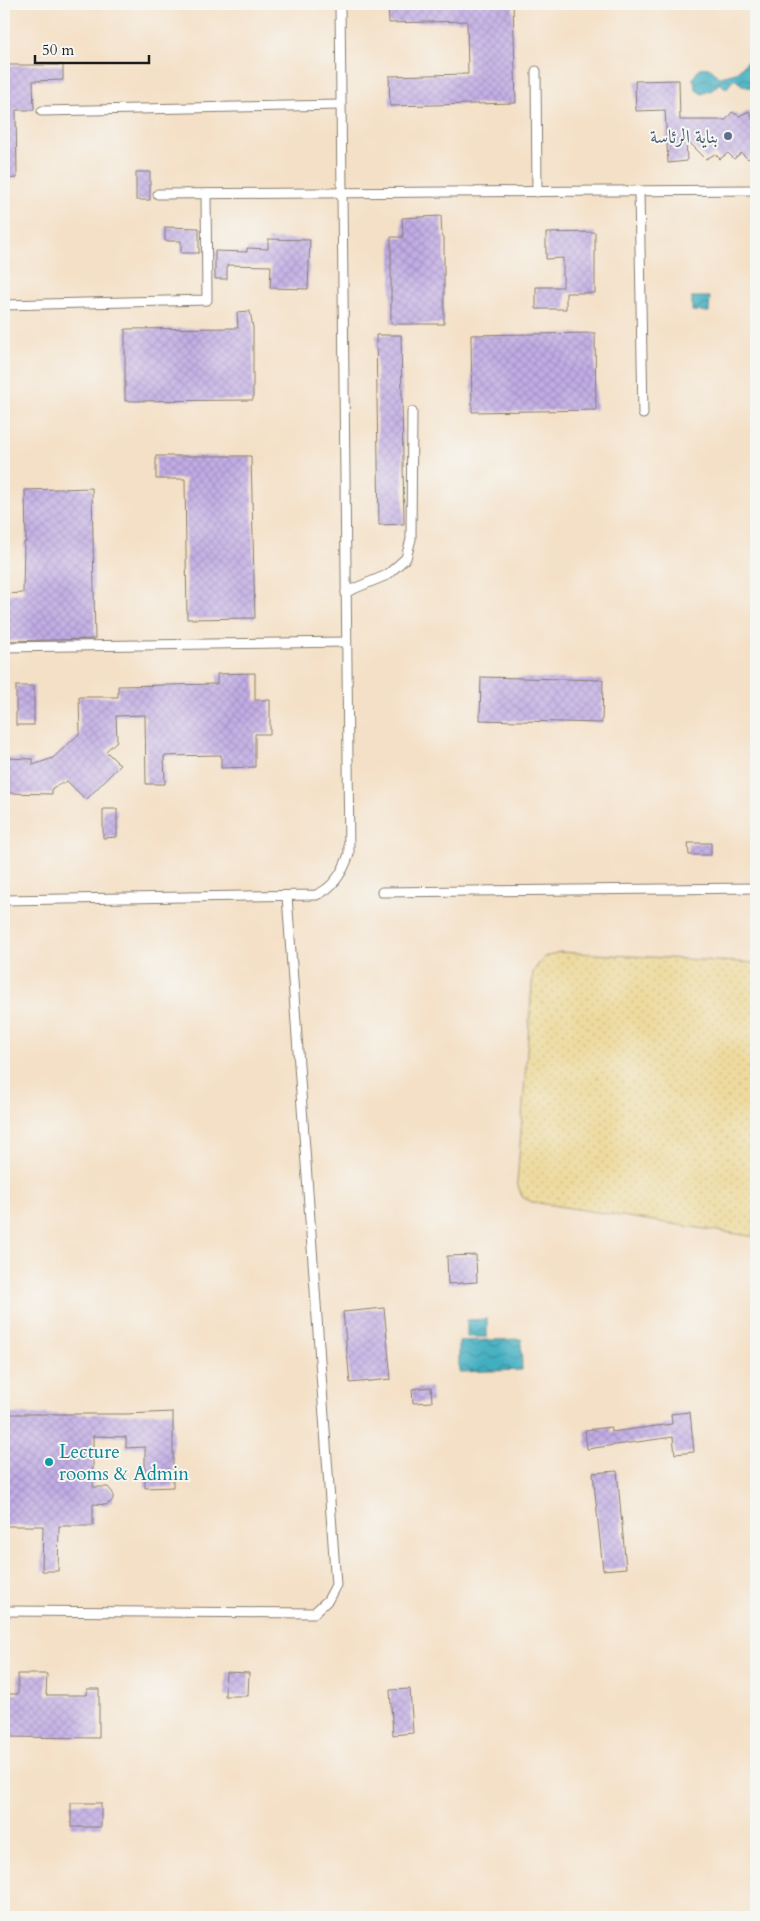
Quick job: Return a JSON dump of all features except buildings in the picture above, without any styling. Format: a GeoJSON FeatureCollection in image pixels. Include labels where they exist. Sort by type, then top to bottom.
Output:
{"type":"FeatureCollection","features":[{"type":"Feature","properties":{"kind":"lane"},"geometry":{"type":"LineString","coordinates":[[4,900],[316,895],[326,891],[344,867],[349,854],[340,4]]}},
{"type":"Feature","properties":{"kind":"lane"},"geometry":{"type":"LineString","coordinates":[[536,71],[537,192]]}},
{"type":"Feature","properties":{"kind":"lane"},"geometry":{"type":"LineString","coordinates":[[42,110],[341,105]]}},
{"type":"Feature","properties":{"kind":"lane"},"geometry":{"type":"LineString","coordinates":[[158,194],[756,190]]}},
{"type":"Feature","properties":{"kind":"lane"},"geometry":{"type":"LineString","coordinates":[[639,191],[643,414]]}},
{"type":"Feature","properties":{"kind":"lane"},"geometry":{"type":"LineString","coordinates":[[4,305],[207,300],[206,194]]}},
{"type":"Feature","properties":{"kind":"lane"},"geometry":{"type":"LineString","coordinates":[[346,592],[387,575],[406,558],[411,539],[412,412]]}},
{"type":"Feature","properties":{"kind":"lane"},"geometry":{"type":"LineString","coordinates":[[4,647],[346,642]]}},
{"type":"Feature","properties":{"kind":"lane"},"geometry":{"type":"LineString","coordinates":[[382,892],[756,888]]}},
{"type":"Feature","properties":{"kind":"lane"},"geometry":{"type":"LineString","coordinates":[[4,1611],[314,1613],[328,1600],[336,1585],[287,896]]}},
{"type":"Feature","properties":{"kind":"sand"},"geometry":{"type":"Polygon","coordinates":[[[559,952],[756,963],[756,1237],[532,1202],[522,1197],[517,1183],[533,972],[543,958],[559,952]]]}},
{"type":"Feature","properties":{"kind":"water"},"geometry":{"type":"Polygon","coordinates":[[[748,60],[756,66],[756,85],[753,87],[742,85],[734,79],[726,89],[720,83],[712,90],[702,94],[696,90],[693,78],[700,68],[708,68],[719,77],[736,73],[748,60]]]}},
{"type":"Feature","properties":{"kind":"water"},"geometry":{"type":"Polygon","coordinates":[[[692,297],[710,297],[709,312],[692,311],[692,297]]]}},
{"type":"Feature","properties":{"kind":"water"},"geometry":{"type":"Polygon","coordinates":[[[487,1319],[487,1337],[467,1337],[467,1320],[487,1319]]]}},
{"type":"Feature","properties":{"kind":"water"},"geometry":{"type":"Polygon","coordinates":[[[521,1339],[522,1370],[459,1372],[459,1341],[521,1339]]]}},
{"type":"Feature","properties":{"kind":"place","name":"بناية الرئاسة"},"geometry":{"type":"Point","coordinates":[728,136]}},
{"type":"Feature","properties":{"kind":"place","name":"Lecture rooms & Admin"},"geometry":{"type":"Point","coordinates":[49,1462]}}]}
